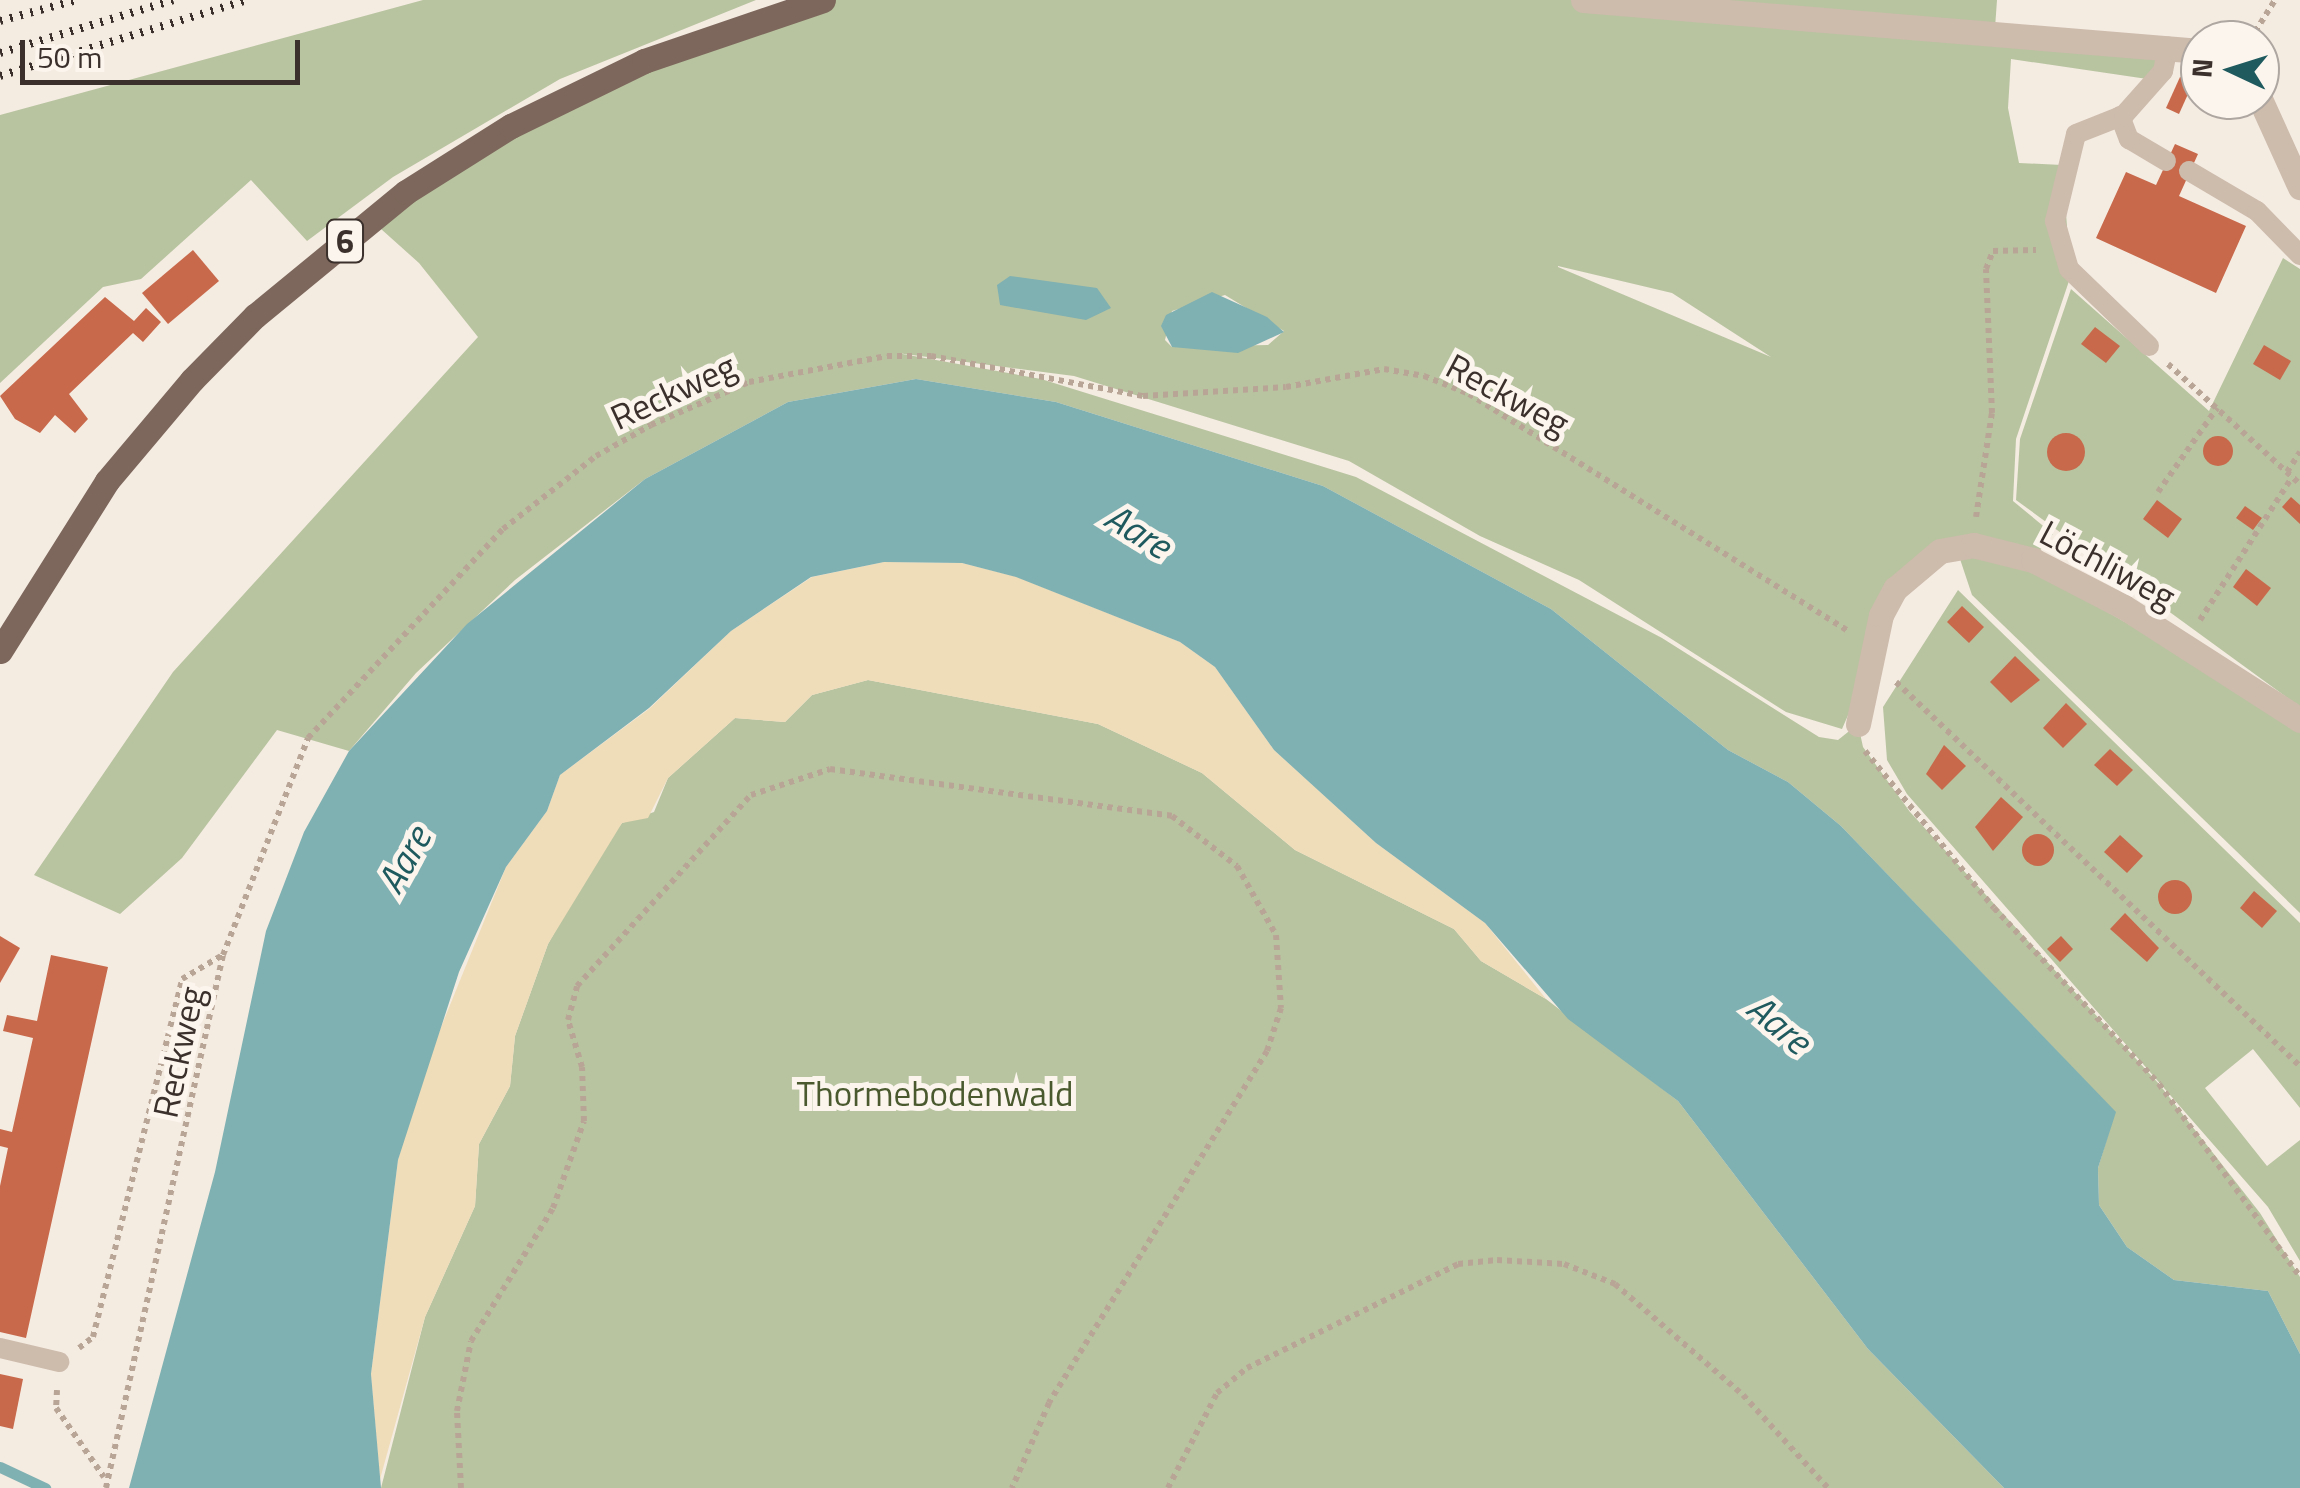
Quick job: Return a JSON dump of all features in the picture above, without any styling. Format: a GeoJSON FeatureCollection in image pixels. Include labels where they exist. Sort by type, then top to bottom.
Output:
{"type":"FeatureCollection","features":[{"type":"Feature","properties":{"kind":"main road","name":"6"},"geometry":{"type":"LineString","coordinates":[[0,652],[108,481],[192,380],[392,204],[511,126],[644,61],[824,0]]}},
{"type":"Feature","properties":{"kind":"street"},"geometry":{"type":"LineString","coordinates":[[1583,0],[2180,48]]}},
{"type":"Feature","properties":{"kind":"street"},"geometry":{"type":"LineString","coordinates":[[2270,120],[2300,186]]}},
{"type":"Feature","properties":{"kind":"street"},"geometry":{"type":"LineString","coordinates":[[1858,724],[1880,615],[1914,567],[1973,545]]}},
{"type":"Feature","properties":{"kind":"street","name":"Löchliweg"},"geometry":{"type":"LineString","coordinates":[[1973,545],[2033,560],[2124,606],[2300,720]]}},
{"type":"Feature","properties":{"kind":"lane"},"geometry":{"type":"LineString","coordinates":[[2149,346],[2087,289],[2056,245],[2063,166],[2076,134],[2120,116],[2163,71],[2168,47]]}},
{"type":"Feature","properties":{"kind":"lane"},"geometry":{"type":"LineString","coordinates":[[2120,116],[2129,139],[2166,161]]}},
{"type":"Feature","properties":{"kind":"lane"},"geometry":{"type":"LineString","coordinates":[[2190,172],[2257,211],[2300,254]]}},
{"type":"Feature","properties":{"kind":"lane"},"geometry":{"type":"LineString","coordinates":[[0,1348],[59,1362]]}},
{"type":"Feature","properties":{"kind":"path"},"geometry":{"type":"LineString","coordinates":[[1973,545],[1992,413],[1986,269],[1992,252],[2056,245]]}},
{"type":"Feature","properties":{"kind":"path"},"geometry":{"type":"LineString","coordinates":[[2149,346],[2300,484]]}},
{"type":"Feature","properties":{"kind":"path","name":"Reckweg"},"geometry":{"type":"LineString","coordinates":[[106,1488],[105,1478],[140,1354],[223,956],[315,725],[490,542],[596,456],[651,424],[749,382],[847,359],[931,356],[1143,396],[1286,387],[1384,369],[1424,376],[1469,394],[1634,494],[1870,660],[1912,694],[2300,1066]]}},
{"type":"Feature","properties":{"kind":"path"},"geometry":{"type":"LineString","coordinates":[[2158,492],[2216,408]]}},
{"type":"Feature","properties":{"kind":"path"},"geometry":{"type":"LineString","coordinates":[[2200,620],[2300,452]]}},
{"type":"Feature","properties":{"kind":"path"},"geometry":{"type":"LineString","coordinates":[[1858,724],[1862,747],[1910,812],[2170,1098],[2300,1277]]}},
{"type":"Feature","properties":{"kind":"path"},"geometry":{"type":"LineString","coordinates":[[460,1488],[457,1412],[471,1341],[553,1208],[584,1121],[568,1020],[577,986],[752,796],[830,769],[1172,816],[1238,866],[1276,935],[1280,1008],[1267,1052],[1048,1403],[1012,1488]]}},
{"type":"Feature","properties":{"kind":"path"},"geometry":{"type":"LineString","coordinates":[[105,1478],[56,1408],[59,1362],[93,1338],[182,979],[223,956]]}},
{"type":"Feature","properties":{"kind":"path"},"geometry":{"type":"LineString","coordinates":[[1168,1488],[1209,1406],[1247,1368],[1458,1264],[1497,1260],[1564,1264],[1615,1284],[1770,1420],[1828,1488]]}},
{"type":"Feature","properties":{"kind":"green space"},"geometry":{"type":"Polygon","coordinates":[[[423,0],[756,0],[560,79],[393,177],[307,241],[251,180],[141,279],[103,287],[0,383],[0,115],[423,0]]]}},
{"type":"Feature","properties":{"kind":"green space"},"geometry":{"type":"Polygon","coordinates":[[[830,0],[1997,0],[1995,28],[2167,49],[2154,80],[2011,59],[2008,108],[2019,163],[2062,165],[2071,275],[2016,439],[2013,501],[2053,534],[2034,558],[2005,550],[1913,566],[1842,729],[1786,712],[1579,580],[1480,536],[1349,461],[1074,376],[897,353],[1041,379],[1356,477],[1662,638],[1819,737],[1838,740],[1858,724],[1863,747],[1910,812],[2159,1084],[2260,1213],[2300,1277],[2300,1354],[2268,1291],[2174,1280],[2127,1247],[2099,1205],[2098,1168],[2115,1112],[1841,826],[1788,782],[1728,750],[1551,609],[1323,486],[1056,402],[916,379],[788,402],[645,479],[515,580],[416,673],[349,751],[277,730],[182,858],[120,914],[34,875],[173,672],[478,337],[419,263],[371,220],[569,99],[830,0]],[[1558,267],[1771,357],[1672,293],[1558,267]],[[1225,295],[1172,311],[1165,340],[1172,347],[1268,345],[1284,331],[1225,295]]]}},
{"type":"Feature","properties":{"kind":"green space"},"geometry":{"type":"Polygon","coordinates":[[[2283,258],[2300,269],[2300,707],[2016,500],[2020,439],[2071,289],[2209,411],[2283,258]]]}},
{"type":"Feature","properties":{"kind":"green space"},"geometry":{"type":"Polygon","coordinates":[[[1957,550],[2005,553],[2300,723],[2300,913],[1972,595],[1957,550]]]}},
{"type":"Feature","properties":{"kind":"green space"},"geometry":{"type":"Polygon","coordinates":[[[1958,590],[2300,923],[2300,1108],[2253,1049],[2205,1088],[2267,1166],[2300,1140],[2300,1261],[2268,1207],[1907,794],[1887,760],[1883,707],[1958,590]]]}},
{"type":"Feature","properties":{"kind":"green space","name":"Thormebodenwald"},"geometry":{"type":"Polygon","coordinates":[[[868,680],[1098,724],[1202,773],[1295,850],[1454,929],[1481,961],[1546,999],[1678,1101],[1868,1349],[2004,1488],[381,1488],[425,1317],[475,1206],[479,1144],[510,1086],[515,1036],[548,944],[600,852],[622,823],[654,812],[668,778],[735,718],[785,722],[812,695],[868,680]]]}},
{"type":"Feature","properties":{"kind":"sand"},"geometry":{"type":"Polygon","coordinates":[[[884,562],[962,563],[1017,577],[1180,642],[1215,667],[1274,750],[1376,843],[1485,923],[1546,999],[1481,961],[1454,929],[1295,850],[1202,773],[1098,724],[868,680],[812,695],[785,722],[735,718],[668,778],[648,818],[622,823],[548,944],[515,1036],[510,1086],[479,1144],[475,1206],[425,1317],[380,1479],[371,1374],[398,1160],[416,1089],[506,867],[547,811],[560,775],[649,709],[731,631],[812,577],[884,562]]]}},
{"type":"Feature","properties":{"kind":"water"},"geometry":{"type":"Polygon","coordinates":[[[1010,276],[1097,288],[1111,308],[1086,320],[1000,305],[997,285],[1010,276]]]}},
{"type":"Feature","properties":{"kind":"water"},"geometry":{"type":"Polygon","coordinates":[[[1212,292],[1267,317],[1284,332],[1238,353],[1172,347],[1161,326],[1166,315],[1212,292]]]}},
{"type":"Feature","properties":{"kind":"water","name":"Aare"},"geometry":{"type":"Polygon","coordinates":[[[916,379],[1056,402],[1323,486],[1551,609],[1728,750],[1788,782],[1841,826],[2116,1112],[2098,1168],[2099,1205],[2127,1247],[2174,1280],[2268,1291],[2300,1354],[2300,1488],[2004,1488],[1868,1349],[1678,1101],[1568,1019],[1485,923],[1376,843],[1274,750],[1215,667],[1180,642],[1016,577],[962,563],[884,562],[811,577],[731,631],[649,708],[560,775],[547,811],[506,867],[459,972],[398,1160],[371,1374],[381,1488],[129,1488],[215,1172],[266,931],[304,832],[349,751],[467,624],[645,479],[788,402],[916,379]]]}},
{"type":"Feature","properties":{"kind":"building"},"geometry":{"type":"Polygon","coordinates":[[[2180,77],[2179,114],[2166,108],[2180,77]]]}},
{"type":"Feature","properties":{"kind":"building"},"geometry":{"type":"Polygon","coordinates":[[[2175,144],[2198,154],[2179,196],[2246,226],[2216,293],[2096,238],[2126,172],[2156,185],[2175,144]]]}},
{"type":"Feature","properties":{"kind":"building"},"geometry":{"type":"Polygon","coordinates":[[[193,250],[219,281],[168,324],[142,293],[193,250]]]}},
{"type":"Feature","properties":{"kind":"building"},"geometry":{"type":"Polygon","coordinates":[[[105,297],[134,321],[146,308],[161,322],[143,342],[133,333],[69,394],[88,419],[75,433],[55,415],[40,433],[15,419],[0,396],[105,297]]]}},
{"type":"Feature","properties":{"kind":"building"},"geometry":{"type":"Polygon","coordinates":[[[2095,327],[2120,346],[2106,363],[2081,344],[2095,327]]]}},
{"type":"Feature","properties":{"kind":"building"},"geometry":{"type":"Polygon","coordinates":[[[2264,345],[2291,361],[2280,380],[2253,364],[2264,345]]]}},
{"type":"Feature","properties":{"kind":"building"},"geometry":{"type":"Polygon","coordinates":[[[2066,433],[2079,439],[2085,452],[2079,465],[2066,471],[2053,465],[2047,452],[2053,439],[2066,433]]]}},
{"type":"Feature","properties":{"kind":"building"},"geometry":{"type":"Polygon","coordinates":[[[2218,436],[2229,440],[2233,451],[2229,462],[2218,466],[2207,462],[2203,451],[2207,440],[2218,436]]]}},
{"type":"Feature","properties":{"kind":"building"},"geometry":{"type":"Polygon","coordinates":[[[2291,497],[2300,505],[2300,524],[2282,507],[2291,497]]]}},
{"type":"Feature","properties":{"kind":"building"},"geometry":{"type":"Polygon","coordinates":[[[2157,500],[2182,519],[2168,538],[2143,519],[2157,500]]]}},
{"type":"Feature","properties":{"kind":"building"},"geometry":{"type":"Polygon","coordinates":[[[2245,506],[2262,518],[2253,530],[2236,518],[2245,506]]]}},
{"type":"Feature","properties":{"kind":"building"},"geometry":{"type":"Polygon","coordinates":[[[2246,569],[2271,588],[2257,606],[2233,587],[2246,569]]]}},
{"type":"Feature","properties":{"kind":"building"},"geometry":{"type":"Polygon","coordinates":[[[1962,606],[1984,627],[1969,643],[1947,622],[1962,606]]]}},
{"type":"Feature","properties":{"kind":"building"},"geometry":{"type":"Polygon","coordinates":[[[2015,656],[2040,680],[2011,703],[1990,682],[2015,656]]]}},
{"type":"Feature","properties":{"kind":"building"},"geometry":{"type":"Polygon","coordinates":[[[2066,703],[2087,724],[2063,748],[2043,728],[2066,703]]]}},
{"type":"Feature","properties":{"kind":"building"},"geometry":{"type":"Polygon","coordinates":[[[1944,745],[1966,766],[1942,790],[1926,774],[1944,745]]]}},
{"type":"Feature","properties":{"kind":"building"},"geometry":{"type":"Polygon","coordinates":[[[2110,749],[2133,770],[2117,786],[2094,765],[2110,749]]]}},
{"type":"Feature","properties":{"kind":"building"},"geometry":{"type":"Polygon","coordinates":[[[2001,797],[2023,817],[1993,851],[1975,827],[2001,797]]]}},
{"type":"Feature","properties":{"kind":"building"},"geometry":{"type":"Polygon","coordinates":[[[2038,834],[2050,838],[2054,850],[2050,862],[2038,866],[2026,862],[2022,850],[2026,838],[2038,834]]]}},
{"type":"Feature","properties":{"kind":"building"},"geometry":{"type":"Polygon","coordinates":[[[2120,835],[2143,856],[2127,873],[2104,852],[2120,835]]]}},
{"type":"Feature","properties":{"kind":"building"},"geometry":{"type":"Polygon","coordinates":[[[2175,880],[2187,885],[2192,897],[2187,909],[2175,914],[2163,909],[2158,897],[2163,885],[2175,880]]]}},
{"type":"Feature","properties":{"kind":"building"},"geometry":{"type":"Polygon","coordinates":[[[2254,891],[2277,911],[2262,928],[2240,908],[2254,891]]]}},
{"type":"Feature","properties":{"kind":"building"},"geometry":{"type":"Polygon","coordinates":[[[2125,913],[2159,948],[2147,962],[2110,929],[2125,913]]]}},
{"type":"Feature","properties":{"kind":"building"},"geometry":{"type":"Polygon","coordinates":[[[0,936],[20,948],[0,983],[0,936]]]}},
{"type":"Feature","properties":{"kind":"building"},"geometry":{"type":"Polygon","coordinates":[[[2061,936],[2073,949],[2060,962],[2047,949],[2061,936]]]}},
{"type":"Feature","properties":{"kind":"building"},"geometry":{"type":"Polygon","coordinates":[[[51,955],[108,967],[26,1338],[0,1332],[0,1186],[8,1148],[0,1146],[0,1129],[12,1132],[33,1038],[3,1031],[7,1015],[37,1021],[51,955]]]}},
{"type":"Feature","properties":{"kind":"building"},"geometry":{"type":"Polygon","coordinates":[[[0,1374],[23,1379],[13,1429],[0,1426],[0,1374]]]}},
{"type":"Feature","properties":{"kind":"waterway"},"geometry":{"type":"LineString","coordinates":[[0,1467],[45,1488]]}},
{"type":"Feature","properties":{"kind":"railway"},"geometry":{"type":"LineString","coordinates":[[0,21],[77,0]]}},
{"type":"Feature","properties":{"kind":"railway"},"geometry":{"type":"LineString","coordinates":[[0,53],[173,0]]}},
{"type":"Feature","properties":{"kind":"railway"},"geometry":{"type":"LineString","coordinates":[[0,76],[247,0]]}}]}
